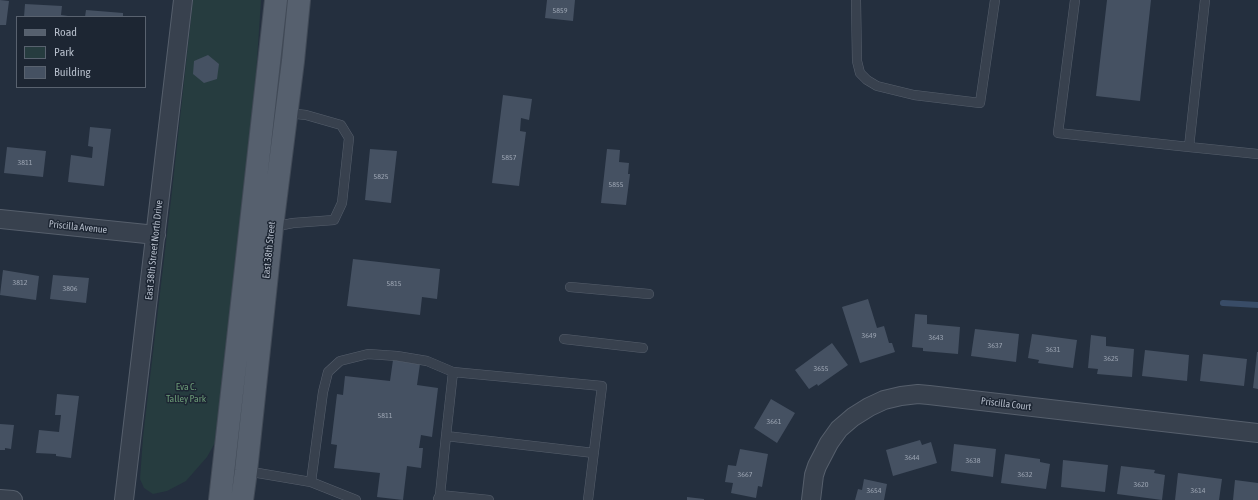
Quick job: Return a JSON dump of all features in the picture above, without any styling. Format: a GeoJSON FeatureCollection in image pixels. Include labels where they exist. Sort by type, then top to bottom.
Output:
{"type":"FeatureCollection","features":[{"type":"Feature","properties":{"kind":"main road","name":"East 38th Street"},"geometry":{"type":"LineString","coordinates":[[220,500],[276,0]]}},
{"type":"Feature","properties":{"kind":"main road","name":"East 38th Street"},"geometry":{"type":"LineString","coordinates":[[242,500],[299,0]]}},
{"type":"Feature","properties":{"kind":"street","name":"East 38th Street North Drive"},"geometry":{"type":"LineString","coordinates":[[124,500],[183,0]]}},
{"type":"Feature","properties":{"kind":"street","name":"Priscilla Avenue"},"geometry":{"type":"LineString","coordinates":[[0,219],[156,235]]}},
{"type":"Feature","properties":{"kind":"street","name":"Priscilla Court"},"geometry":{"type":"LineString","coordinates":[[811,500],[814,475],[817,466],[829,443],[840,429],[853,417],[869,407],[884,400],[901,396],[918,394],[929,395],[1258,433]]}},
{"type":"Feature","properties":{"kind":"street"},"geometry":{"type":"LineString","coordinates":[[0,498],[13,500]]}},
{"type":"Feature","properties":{"kind":"lane"},"geometry":{"type":"LineString","coordinates":[[856,0],[856,61],[860,73],[867,80],[877,86],[914,95],[980,103],[995,0]]}},
{"type":"Feature","properties":{"kind":"lane"},"geometry":{"type":"LineString","coordinates":[[1075,0],[1058,132],[1258,154]]}},
{"type":"Feature","properties":{"kind":"lane"},"geometry":{"type":"LineString","coordinates":[[1189,147],[1205,0]]}},
{"type":"Feature","properties":{"kind":"lane"},"geometry":{"type":"LineString","coordinates":[[272,227],[293,223],[334,220],[342,203],[349,138],[341,125],[306,115],[286,112]]}},
{"type":"Feature","properties":{"kind":"lane"},"geometry":{"type":"LineString","coordinates":[[570,287],[648,294]]}},
{"type":"Feature","properties":{"kind":"lane"},"geometry":{"type":"LineString","coordinates":[[564,339],[643,348]]}},
{"type":"Feature","properties":{"kind":"lane"},"geometry":{"type":"LineString","coordinates":[[311,482],[324,385],[328,372],[340,360],[368,354],[397,356],[427,361],[453,372],[602,386],[588,500]]}},
{"type":"Feature","properties":{"kind":"lane"},"geometry":{"type":"LineString","coordinates":[[453,372],[439,497],[489,500]]}},
{"type":"Feature","properties":{"kind":"lane"},"geometry":{"type":"LineString","coordinates":[[446,436],[594,453]]}},
{"type":"Feature","properties":{"kind":"lane"},"geometry":{"type":"LineString","coordinates":[[246,471],[311,482],[356,500]]}},
{"type":"Feature","properties":{"kind":"green space","name":"Eva C. Talley Park"},"geometry":{"type":"Polygon","coordinates":[[[193,0],[261,0],[248,195],[220,434],[207,457],[186,481],[167,491],[153,494],[144,488],[140,479],[143,437],[193,0]]]}},
{"type":"Feature","properties":{"kind":"building"},"geometry":{"type":"Polygon","coordinates":[[[0,0],[9,1],[6,25],[0,25],[0,0]]]}},
{"type":"Feature","properties":{"kind":"building"},"geometry":{"type":"Polygon","coordinates":[[[547,0],[575,0],[573,21],[545,18],[547,0]]]}},
{"type":"Feature","properties":{"kind":"building"},"geometry":{"type":"Polygon","coordinates":[[[1107,0],[1151,0],[1140,101],[1096,96],[1107,0]]]}},
{"type":"Feature","properties":{"kind":"building"},"geometry":{"type":"Polygon","coordinates":[[[25,4],[62,6],[61,15],[68,16],[24,16],[25,4]]]}},
{"type":"Feature","properties":{"kind":"building"},"geometry":{"type":"Polygon","coordinates":[[[86,10],[123,13],[123,16],[85,16],[86,10]]]}},
{"type":"Feature","properties":{"kind":"building"},"geometry":{"type":"Polygon","coordinates":[[[208,55],[219,64],[217,79],[204,83],[193,74],[194,61],[208,55]]]}},
{"type":"Feature","properties":{"kind":"building"},"geometry":{"type":"Polygon","coordinates":[[[503,95],[532,99],[529,120],[521,118],[520,131],[526,132],[519,186],[492,183],[503,95]]]}},
{"type":"Feature","properties":{"kind":"building"},"geometry":{"type":"Polygon","coordinates":[[[90,127],[111,129],[104,186],[68,182],[71,155],[92,158],[93,147],[88,146],[90,127]]]}},
{"type":"Feature","properties":{"kind":"building"},"geometry":{"type":"Polygon","coordinates":[[[7,147],[46,151],[43,177],[4,173],[7,147]]]}},
{"type":"Feature","properties":{"kind":"building"},"geometry":{"type":"Polygon","coordinates":[[[370,149],[397,151],[391,203],[365,200],[370,149]]]}},
{"type":"Feature","properties":{"kind":"building"},"geometry":{"type":"Polygon","coordinates":[[[607,149],[620,150],[619,162],[629,163],[628,174],[630,174],[626,205],[601,203],[607,149]]]}},
{"type":"Feature","properties":{"kind":"building"},"geometry":{"type":"Polygon","coordinates":[[[353,259],[440,269],[437,299],[422,297],[420,315],[347,306],[353,259]]]}},
{"type":"Feature","properties":{"kind":"building"},"geometry":{"type":"Polygon","coordinates":[[[3,270],[39,276],[36,300],[0,295],[3,270]]]}},
{"type":"Feature","properties":{"kind":"building"},"geometry":{"type":"Polygon","coordinates":[[[53,275],[89,278],[86,303],[50,299],[53,275]]]}},
{"type":"Feature","properties":{"kind":"building"},"geometry":{"type":"Polygon","coordinates":[[[868,299],[877,328],[884,326],[889,343],[892,343],[895,352],[860,363],[842,307],[868,299]]]}},
{"type":"Feature","properties":{"kind":"building"},"geometry":{"type":"Polygon","coordinates":[[[915,314],[927,315],[927,324],[960,327],[958,354],[923,351],[923,348],[912,347],[915,314]]]}},
{"type":"Feature","properties":{"kind":"building"},"geometry":{"type":"Polygon","coordinates":[[[975,329],[1019,334],[1016,362],[971,356],[975,329]]]}},
{"type":"Feature","properties":{"kind":"building"},"geometry":{"type":"Polygon","coordinates":[[[1032,334],[1077,340],[1073,368],[1038,363],[1039,360],[1028,358],[1032,334]]]}},
{"type":"Feature","properties":{"kind":"building"},"geometry":{"type":"Polygon","coordinates":[[[1091,335],[1106,337],[1106,346],[1134,349],[1132,377],[1097,374],[1098,369],[1088,368],[1091,335]]]}},
{"type":"Feature","properties":{"kind":"building"},"geometry":{"type":"Polygon","coordinates":[[[832,343],[848,365],[818,386],[817,384],[809,389],[795,370],[832,343]]]}},
{"type":"Feature","properties":{"kind":"building"},"geometry":{"type":"Polygon","coordinates":[[[1145,350],[1189,355],[1187,381],[1142,376],[1145,350]]]}},
{"type":"Feature","properties":{"kind":"building"},"geometry":{"type":"Polygon","coordinates":[[[1258,352],[1258,389],[1253,388],[1258,352]]]}},
{"type":"Feature","properties":{"kind":"building"},"geometry":{"type":"Polygon","coordinates":[[[1203,354],[1247,359],[1244,386],[1200,381],[1203,354]]]}},
{"type":"Feature","properties":{"kind":"building"},"geometry":{"type":"Polygon","coordinates":[[[393,360],[420,364],[417,385],[438,388],[432,437],[421,435],[419,448],[423,448],[421,468],[407,466],[403,500],[377,497],[380,473],[334,468],[337,445],[331,444],[337,394],[343,395],[345,376],[390,381],[393,360]]]}},
{"type":"Feature","properties":{"kind":"building"},"geometry":{"type":"Polygon","coordinates":[[[57,394],[79,396],[71,458],[56,456],[56,454],[36,453],[39,430],[59,432],[61,415],[55,415],[57,394]]]}},
{"type":"Feature","properties":{"kind":"building"},"geometry":{"type":"Polygon","coordinates":[[[771,399],[795,413],[777,443],[754,428],[771,399]]]}},
{"type":"Feature","properties":{"kind":"building"},"geometry":{"type":"Polygon","coordinates":[[[0,424],[14,425],[11,449],[5,448],[5,450],[0,450],[0,424]]]}},
{"type":"Feature","properties":{"kind":"building"},"geometry":{"type":"Polygon","coordinates":[[[920,440],[922,445],[931,442],[937,463],[893,476],[886,450],[920,440]]]}},
{"type":"Feature","properties":{"kind":"building"},"geometry":{"type":"Polygon","coordinates":[[[954,444],[996,449],[993,477],[951,471],[954,444]]]}},
{"type":"Feature","properties":{"kind":"building"},"geometry":{"type":"Polygon","coordinates":[[[740,449],[768,454],[762,487],[758,486],[756,498],[731,493],[733,483],[725,482],[728,465],[736,466],[740,449]]]}},
{"type":"Feature","properties":{"kind":"building"},"geometry":{"type":"Polygon","coordinates":[[[1005,454],[1040,459],[1040,462],[1050,464],[1046,489],[1001,483],[1005,454]]]}},
{"type":"Feature","properties":{"kind":"building"},"geometry":{"type":"Polygon","coordinates":[[[1063,460],[1108,465],[1105,492],[1061,487],[1063,460]]]}},
{"type":"Feature","properties":{"kind":"building"},"geometry":{"type":"Polygon","coordinates":[[[1121,466],[1155,470],[1154,473],[1165,475],[1162,500],[1117,494],[1121,466]]]}},
{"type":"Feature","properties":{"kind":"building"},"geometry":{"type":"Polygon","coordinates":[[[1178,473],[1222,479],[1219,500],[1175,500],[1178,473]]]}},
{"type":"Feature","properties":{"kind":"building"},"geometry":{"type":"Polygon","coordinates":[[[864,479],[887,484],[884,500],[855,500],[858,489],[862,490],[864,479]]]}},
{"type":"Feature","properties":{"kind":"building"},"geometry":{"type":"Polygon","coordinates":[[[1235,480],[1258,483],[1258,500],[1233,500],[1235,480]]]}},
{"type":"Feature","properties":{"kind":"building"},"geometry":{"type":"Polygon","coordinates":[[[687,497],[704,499],[704,500],[687,500],[687,497]]]}},
{"type":"Feature","properties":{"kind":"waterway"},"geometry":{"type":"LineString","coordinates":[[1223,303],[1258,305]]}}]}
